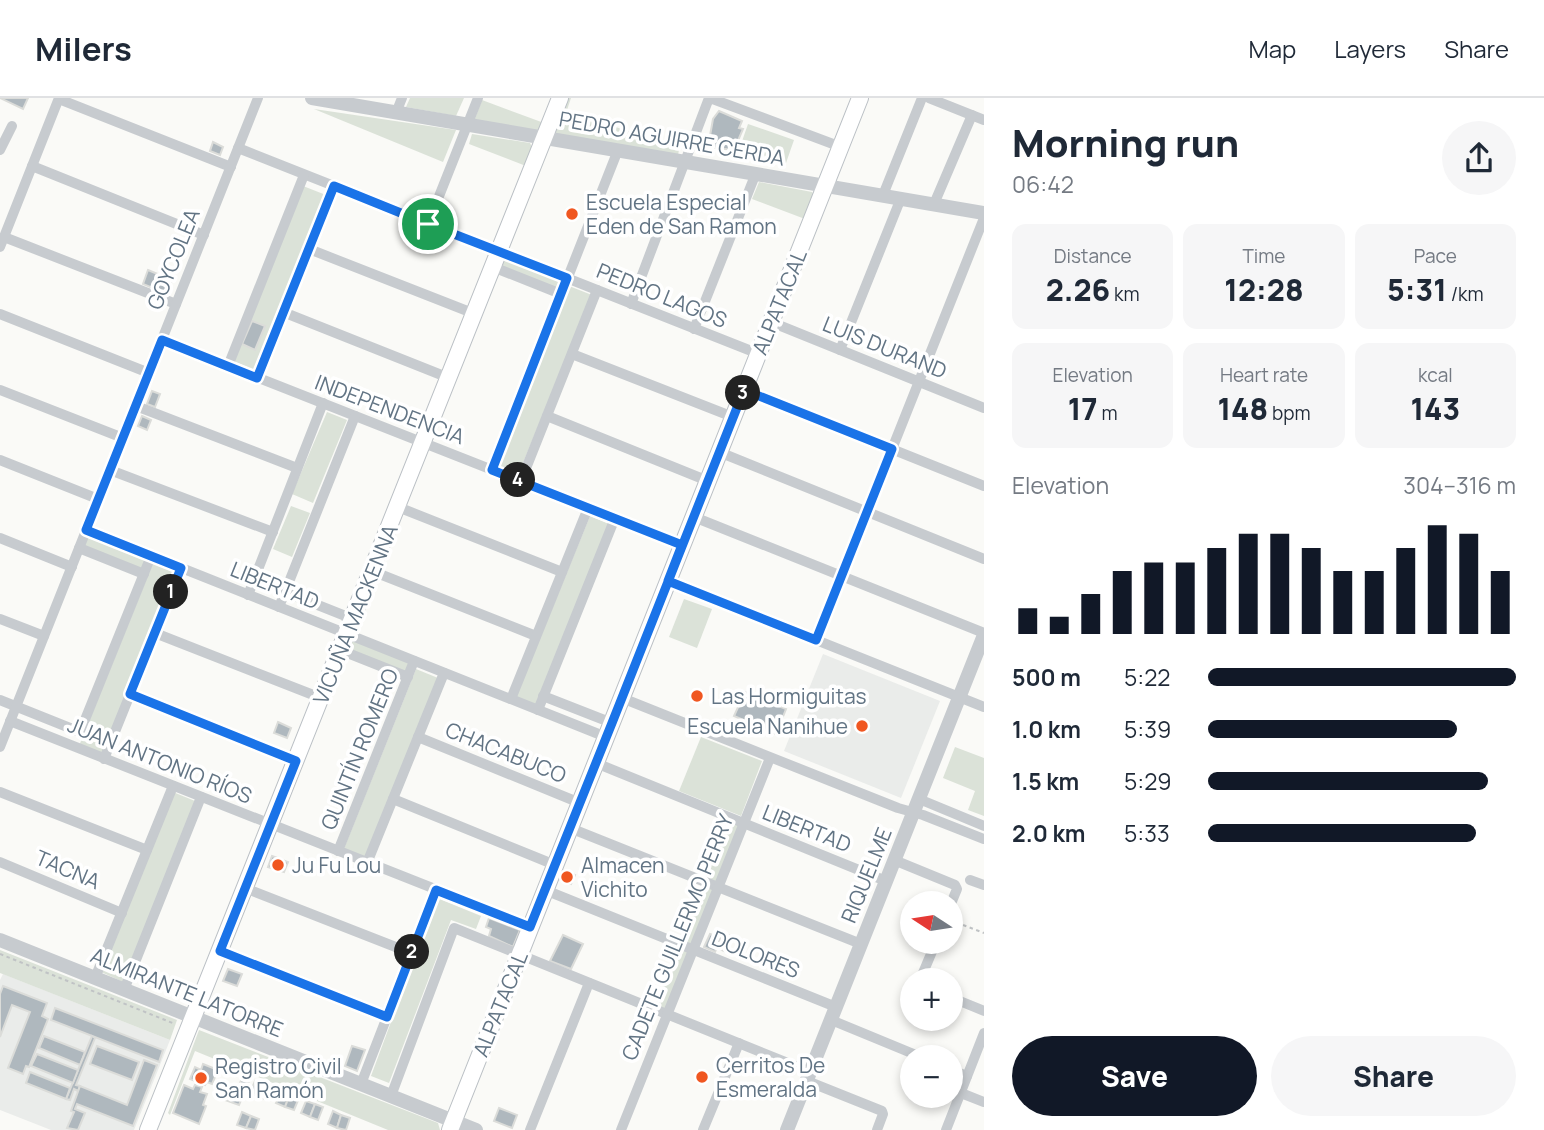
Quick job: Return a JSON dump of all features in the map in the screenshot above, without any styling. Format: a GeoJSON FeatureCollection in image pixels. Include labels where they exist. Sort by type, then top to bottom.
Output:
{"type":"FeatureCollection","features":[{"type":"Feature","properties":{"kind":"main road","name":"VICUÑA MACKENNA"},"geometry":{"type":"LineString","coordinates":[[148,1130],[560,98]]}},
{"type":"Feature","properties":{"kind":"main road","name":"ALPATACAL"},"geometry":{"type":"LineString","coordinates":[[452,1125],[860,98]]}},
{"type":"Feature","properties":{"kind":"street","name":"GOYCOLEA"},"geometry":{"type":"LineString","coordinates":[[0,747],[258,98]]}},
{"type":"Feature","properties":{"kind":"street","name":"PEDRO AGUIRRE CERDA"},"geometry":{"type":"LineString","coordinates":[[312,98],[901,198],[984,215]]}},
{"type":"Feature","properties":{"kind":"street"},"geometry":{"type":"LineString","coordinates":[[396,113],[402,98]]}},
{"type":"Feature","properties":{"kind":"street"},"geometry":{"type":"LineString","coordinates":[[428,224],[478,98]]}},
{"type":"Feature","properties":{"kind":"street"},"geometry":{"type":"LineString","coordinates":[[631,304],[710,98],[841,147]]}},
{"type":"Feature","properties":{"kind":"street"},"geometry":{"type":"LineString","coordinates":[[883,195],[922,98]]}},
{"type":"Feature","properties":{"kind":"street"},"geometry":{"type":"LineString","coordinates":[[929,98],[959,104],[972,115],[984,120]]}},
{"type":"Feature","properties":{"kind":"street"},"geometry":{"type":"LineString","coordinates":[[176,304],[2,242],[32,166],[59,99],[231,167]]}},
{"type":"Feature","properties":{"kind":"street"},"geometry":{"type":"LineString","coordinates":[[934,204],[972,115]]}},
{"type":"Feature","properties":{"kind":"street"},"geometry":{"type":"LineString","coordinates":[[0,150],[12,126]]}},
{"type":"Feature","properties":{"kind":"street","name":"PEDRO LAGOS"},"geometry":{"type":"LineString","coordinates":[[238,148],[759,354]]}},
{"type":"Feature","properties":{"kind":"street"},"geometry":{"type":"LineString","coordinates":[[492,470],[618,150]]}},
{"type":"Feature","properties":{"kind":"street"},"geometry":{"type":"LineString","coordinates":[[32,166],[204,235]]}},
{"type":"Feature","properties":{"kind":"street"},"geometry":{"type":"LineString","coordinates":[[694,329],[756,173]]}},
{"type":"Feature","properties":{"kind":"street"},"geometry":{"type":"LineString","coordinates":[[228,366],[304,174]]}},
{"type":"Feature","properties":{"kind":"street"},"geometry":{"type":"LineString","coordinates":[[257,378],[334,186]]}},
{"type":"Feature","properties":{"kind":"street"},"geometry":{"type":"LineString","coordinates":[[839,350],[901,198]]}},
{"type":"Feature","properties":{"kind":"street"},"geometry":{"type":"LineString","coordinates":[[816,640],[984,215]]}},
{"type":"Feature","properties":{"kind":"street"},"geometry":{"type":"LineString","coordinates":[[309,249],[475,314]]}},
{"type":"Feature","properties":{"kind":"street"},"geometry":{"type":"LineString","coordinates":[[494,267],[561,294]]}},
{"type":"Feature","properties":{"kind":"street"},"geometry":{"type":"LineString","coordinates":[[521,481],[597,290]]}},
{"type":"Feature","properties":{"kind":"street"},"geometry":{"type":"LineString","coordinates":[[283,313],[449,378]]}},
{"type":"Feature","properties":{"kind":"street"},"geometry":{"type":"LineString","coordinates":[[0,314],[149,373]]}},
{"type":"Feature","properties":{"kind":"street","name":"LUIS DURAND"},"geometry":{"type":"LineString","coordinates":[[771,322],[984,408]]}},
{"type":"Feature","properties":{"kind":"street","name":"INDEPENDENCIA"},"geometry":{"type":"LineString","coordinates":[[162,340],[682,545]]}},
{"type":"Feature","properties":{"kind":"street"},"geometry":{"type":"LineString","coordinates":[[572,354],[733,417]]}},
{"type":"Feature","properties":{"kind":"street"},"geometry":{"type":"LineString","coordinates":[[0,390],[123,438]]}},
{"type":"Feature","properties":{"kind":"street"},"geometry":{"type":"LineString","coordinates":[[744,390],[984,486]]}},
{"type":"Feature","properties":{"kind":"street"},"geometry":{"type":"LineString","coordinates":[[248,595],[323,404]]}},
{"type":"Feature","properties":{"kind":"street"},"geometry":{"type":"LineString","coordinates":[[136,405],[297,468]]}},
{"type":"Feature","properties":{"kind":"street"},"geometry":{"type":"LineString","coordinates":[[279,607],[355,416]]}},
{"type":"Feature","properties":{"kind":"street"},"geometry":{"type":"LineString","coordinates":[[547,416],[708,481]]}},
{"type":"Feature","properties":{"kind":"street"},"geometry":{"type":"LineString","coordinates":[[719,452],[984,559]]}},
{"type":"Feature","properties":{"kind":"street"},"geometry":{"type":"LineString","coordinates":[[0,460],[98,499]]}},
{"type":"Feature","properties":{"kind":"street"},"geometry":{"type":"LineString","coordinates":[[110,470],[273,532]]}},
{"type":"Feature","properties":{"kind":"street"},"geometry":{"type":"LineString","coordinates":[[398,507],[562,572]]}},
{"type":"Feature","properties":{"kind":"street"},"geometry":{"type":"LineString","coordinates":[[511,699],[589,508]]}},
{"type":"Feature","properties":{"kind":"street"},"geometry":{"type":"LineString","coordinates":[[694,517],[984,634]]}},
{"type":"Feature","properties":{"kind":"street"},"geometry":{"type":"LineString","coordinates":[[538,710],[615,519]]}},
{"type":"Feature","properties":{"kind":"street","name":"LIBERTAD"},"geometry":{"type":"LineString","coordinates":[[86,530],[538,710],[609,730]]}},
{"type":"Feature","properties":{"kind":"street"},"geometry":{"type":"LineString","coordinates":[[0,538],[72,567]]}},
{"type":"Feature","properties":{"kind":"street"},"geometry":{"type":"LineString","coordinates":[[79,548],[144,574],[151,556]]}},
{"type":"Feature","properties":{"kind":"street"},"geometry":{"type":"LineString","coordinates":[[104,759],[181,568]]}},
{"type":"Feature","properties":{"kind":"street"},"geometry":{"type":"LineString","coordinates":[[372,570],[536,636]]}},
{"type":"Feature","properties":{"kind":"street","name":"JUAN ANTONIO RÍOS"},"geometry":{"type":"LineString","coordinates":[[0,700],[80,732],[144,574]]}},
{"type":"Feature","properties":{"kind":"street"},"geometry":{"type":"LineString","coordinates":[[668,581],[984,707]]}},
{"type":"Feature","properties":{"kind":"street","name":"LIBERTAD"},"geometry":{"type":"LineString","coordinates":[[285,593],[353,619]]}},
{"type":"Feature","properties":{"kind":"street"},"geometry":{"type":"LineString","coordinates":[[0,619],[44,636]]}},
{"type":"Feature","properties":{"kind":"street"},"geometry":{"type":"LineString","coordinates":[[155,633],[321,698]]}},
{"type":"Feature","properties":{"kind":"street","name":"RIQUELME"},"geometry":{"type":"LineString","coordinates":[[787,1130],[984,634]]}},
{"type":"Feature","properties":{"kind":"street"},"geometry":{"type":"LineString","coordinates":[[341,650],[408,677]]}},
{"type":"Feature","properties":{"kind":"street","name":"QUINTÍN ROMERO"},"geometry":{"type":"LineString","coordinates":[[338,851],[414,661]]}},
{"type":"Feature","properties":{"kind":"street"},"geometry":{"type":"LineString","coordinates":[[368,863],[444,673]]}},
{"type":"Feature","properties":{"kind":"street"},"geometry":{"type":"LineString","coordinates":[[130,694],[296,761]]}},
{"type":"Feature","properties":{"kind":"street"},"geometry":{"type":"LineString","coordinates":[[543,696],[609,730]]}},
{"type":"Feature","properties":{"kind":"street"},"geometry":{"type":"LineString","coordinates":[[622,698],[898,808],[916,806],[984,826]]}},
{"type":"Feature","properties":{"kind":"street","name":"JUAN ANTONIO RÍOS"},"geometry":{"type":"LineString","coordinates":[[10,721],[530,927]]}},
{"type":"Feature","properties":{"kind":"street","name":"CHACABUCO"},"geometry":{"type":"LineString","coordinates":[[418,737],[580,803]]}},
{"type":"Feature","properties":{"kind":"street","name":"CADETE GUILLERMO PERRY"},"geometry":{"type":"LineString","coordinates":[[621,1130],[769,758]]}},
{"type":"Feature","properties":{"kind":"street","name":"LIBERTAD"},"geometry":{"type":"LineString","coordinates":[[596,763],[886,881]]}},
{"type":"Feature","properties":{"kind":"street"},"geometry":{"type":"LineString","coordinates":[[95,978],[173,786]]}},
{"type":"Feature","properties":{"kind":"street"},"geometry":{"type":"LineString","coordinates":[[0,792],[147,850]]}},
{"type":"Feature","properties":{"kind":"street"},"geometry":{"type":"LineString","coordinates":[[124,990],[201,797]]}},
{"type":"Feature","properties":{"kind":"street"},"geometry":{"type":"LineString","coordinates":[[393,799],[555,865]]}},
{"type":"Feature","properties":{"kind":"street"},"geometry":{"type":"LineString","coordinates":[[916,806],[984,839]]}},
{"type":"Feature","properties":{"kind":"street"},"geometry":{"type":"LineString","coordinates":[[570,828],[861,944]]}},
{"type":"Feature","properties":{"kind":"street"},"geometry":{"type":"LineString","coordinates":[[894,860],[956,887],[955,891]]}},
{"type":"Feature","properties":{"kind":"street","name":"TACNA"},"geometry":{"type":"LineString","coordinates":[[0,862],[122,912]]}},
{"type":"Feature","properties":{"kind":"street"},"geometry":{"type":"LineString","coordinates":[[970,880],[984,885]]}},
{"type":"Feature","properties":{"kind":"street"},"geometry":{"type":"LineString","coordinates":[[245,888],[411,953]]}},
{"type":"Feature","properties":{"kind":"street"},"geometry":{"type":"LineString","coordinates":[[361,1084],[436,890]]}},
{"type":"Feature","properties":{"kind":"street","name":"DOLORES"},"geometry":{"type":"LineString","coordinates":[[545,890],[693,949],[900,1047]]}},
{"type":"Feature","properties":{"kind":"street"},"geometry":{"type":"LineString","coordinates":[[391,1096],[454,928],[738,1043],[808,1076],[883,1112],[877,1130]]}},
{"type":"Feature","properties":{"kind":"street","name":"ALMIRANTE LATORRE"},"geometry":{"type":"LineString","coordinates":[[0,940],[124,990],[191,1023],[361,1084],[452,1125],[476,1130]]}},
{"type":"Feature","properties":{"kind":"street"},"geometry":{"type":"LineString","coordinates":[[220,951],[387,1017]]}},
{"type":"Feature","properties":{"kind":"street"},"geometry":{"type":"LineString","coordinates":[[530,1130],[589,982]]}},
{"type":"Feature","properties":{"kind":"street"},"geometry":{"type":"LineString","coordinates":[[963,1002],[984,1011]]}},
{"type":"Feature","properties":{"kind":"street"},"geometry":{"type":"LineString","coordinates":[[963,1087],[982,1046],[984,1033]]}},
{"type":"Feature","properties":{"kind":"street"},"geometry":{"type":"LineString","coordinates":[[703,1130],[738,1043]]}},
{"type":"Feature","properties":{"kind":"street"},"geometry":{"type":"LineString","coordinates":[[963,1074],[967,1076]]}},
{"type":"Feature","properties":{"kind":"street"},"geometry":{"type":"LineString","coordinates":[[963,1094],[984,1102]]}},
{"type":"Feature","properties":{"kind":"street"},"geometry":{"type":"LineString","coordinates":[[946,1130],[955,1108]]}},
{"type":"Feature","properties":{"kind":"path"},"geometry":{"type":"LineString","coordinates":[[963,925],[984,933]]}},
{"type":"Feature","properties":{"kind":"path"},"geometry":{"type":"LineString","coordinates":[[0,954],[191,1023]]}},
{"type":"Feature","properties":{"kind":"shaded area"},"geometry":{"type":"Polygon","coordinates":[[[410,98],[464,98],[456,116],[406,107],[410,98]]]}},
{"type":"Feature","properties":{"kind":"shaded area"},"geometry":{"type":"Polygon","coordinates":[[[565,98],[571,98],[567,110],[679,149],[678,156],[554,134],[565,98]]]}},
{"type":"Feature","properties":{"kind":"shaded area"},"geometry":{"type":"Polygon","coordinates":[[[482,100],[544,123],[540,131],[474,121],[482,100]]]}},
{"type":"Feature","properties":{"kind":"shaded area"},"geometry":{"type":"Polygon","coordinates":[[[314,109],[456,130],[443,162],[314,109]]]}},
{"type":"Feature","properties":{"kind":"shaded area"},"geometry":{"type":"Polygon","coordinates":[[[748,124],[794,140],[786,163],[740,147],[748,124]]]}},
{"type":"Feature","properties":{"kind":"shaded area"},"geometry":{"type":"Polygon","coordinates":[[[472,134],[530,143],[533,149],[526,166],[469,144],[472,134]]]}},
{"type":"Feature","properties":{"kind":"shaded area"},"geometry":{"type":"Polygon","coordinates":[[[759,182],[812,192],[815,197],[805,219],[752,199],[759,182]]]}},
{"type":"Feature","properties":{"kind":"shaded area"},"geometry":{"type":"Polygon","coordinates":[[[303,186],[326,195],[254,370],[231,360],[303,186]]]}},
{"type":"Feature","properties":{"kind":"shaded area"},"geometry":{"type":"Polygon","coordinates":[[[505,258],[564,281],[560,290],[501,267],[505,258]]]}},
{"type":"Feature","properties":{"kind":"shaded area"},"geometry":{"type":"Polygon","coordinates":[[[569,286],[592,295],[518,475],[497,466],[569,286]]]}},
{"type":"Feature","properties":{"kind":"shaded area"},"geometry":{"type":"Polygon","coordinates":[[[327,412],[347,420],[313,503],[292,494],[327,412]]]}},
{"type":"Feature","properties":{"kind":"shaded area"},"geometry":{"type":"Polygon","coordinates":[[[291,506],[310,513],[292,557],[273,549],[291,506]]]}},
{"type":"Feature","properties":{"kind":"shaded area"},"geometry":{"type":"Polygon","coordinates":[[[590,516],[609,524],[536,705],[516,697],[590,516]]]}},
{"type":"Feature","properties":{"kind":"shaded area"},"geometry":{"type":"Polygon","coordinates":[[[89,534],[147,558],[141,571],[83,547],[89,534]]]}},
{"type":"Feature","properties":{"kind":"shaded area"},"geometry":{"type":"Polygon","coordinates":[[[153,563],[175,572],[102,755],[79,746],[153,563]]]}},
{"type":"Feature","properties":{"kind":"shaded area"},"geometry":{"type":"Polygon","coordinates":[[[684,599],[712,609],[697,648],[669,637],[684,599]]]}},
{"type":"Feature","properties":{"kind":"shaded area"},"geometry":{"type":"Polygon","coordinates":[[[351,638],[410,662],[407,673],[347,649],[351,638]]]}},
{"type":"Feature","properties":{"kind":"shaded area","name":"Escuela Nanihue"},"geometry":{"type":"Polygon","coordinates":[[[823,654],[940,701],[901,798],[784,751],[823,654]]]}},
{"type":"Feature","properties":{"kind":"shaded area"},"geometry":{"type":"Polygon","coordinates":[[[416,669],[438,678],[365,859],[343,851],[416,669]]]}},
{"type":"Feature","properties":{"kind":"shaded area"},"geometry":{"type":"Polygon","coordinates":[[[701,737],[762,761],[741,816],[679,791],[701,737]]]}},
{"type":"Feature","properties":{"kind":"shaded area"},"geometry":{"type":"Polygon","coordinates":[[[955,747],[984,758],[984,816],[968,810],[975,791],[943,778],[955,747]]]}},
{"type":"Feature","properties":{"kind":"shaded area"},"geometry":{"type":"Polygon","coordinates":[[[173,792],[195,801],[123,982],[101,972],[173,792]]]}},
{"type":"Feature","properties":{"kind":"shaded area"},"geometry":{"type":"Polygon","coordinates":[[[729,821],[740,824],[665,1011],[655,1004],[729,821]]]}},
{"type":"Feature","properties":{"kind":"shaded area"},"geometry":{"type":"Polygon","coordinates":[[[437,898],[481,916],[476,929],[451,920],[389,1083],[371,1076],[437,898]]]}},
{"type":"Feature","properties":{"kind":"shaded area"},"geometry":{"type":"Polygon","coordinates":[[[0,950],[177,1020],[170,1040],[0,973],[0,950]]]}},
{"type":"Feature","properties":{"kind":"shaded area"},"geometry":{"type":"Polygon","coordinates":[[[3,974],[170,1040],[134,1130],[51,1130],[0,1110],[0,980],[3,974]]]}},
{"type":"Feature","properties":{"kind":"shaded area"},"geometry":{"type":"Polygon","coordinates":[[[199,1030],[438,1123],[440,1130],[388,1130],[195,1051],[170,1115],[168,1113],[199,1030]]]}},
{"type":"Feature","properties":{"kind":"building"},"geometry":{"type":"Polygon","coordinates":[[[0,98],[28,98],[23,109],[0,98]]]}},
{"type":"Feature","properties":{"kind":"building"},"geometry":{"type":"Polygon","coordinates":[[[719,111],[742,121],[739,128],[743,129],[734,150],[708,147],[713,119],[719,111]]]}},
{"type":"Feature","properties":{"kind":"building"},"geometry":{"type":"Polygon","coordinates":[[[213,142],[223,147],[220,155],[210,151],[213,142]]]}},
{"type":"Feature","properties":{"kind":"building"},"geometry":{"type":"Polygon","coordinates":[[[148,270],[172,280],[167,294],[143,284],[148,270]]]}},
{"type":"Feature","properties":{"kind":"building"},"geometry":{"type":"Polygon","coordinates":[[[252,321],[265,326],[255,350],[242,344],[252,321]]]}},
{"type":"Feature","properties":{"kind":"building"},"geometry":{"type":"Polygon","coordinates":[[[152,391],[160,394],[155,407],[147,404],[152,391]]]}},
{"type":"Feature","properties":{"kind":"building"},"geometry":{"type":"Polygon","coordinates":[[[142,416],[151,420],[147,430],[138,426],[142,416]]]}},
{"type":"Feature","properties":{"kind":"building"},"geometry":{"type":"Polygon","coordinates":[[[745,692],[786,709],[776,734],[734,716],[745,692]]]}},
{"type":"Feature","properties":{"kind":"building"},"geometry":{"type":"Polygon","coordinates":[[[278,722],[291,728],[287,738],[274,733],[278,722]]]}},
{"type":"Feature","properties":{"kind":"building"},"geometry":{"type":"Polygon","coordinates":[[[272,856],[288,862],[284,872],[268,867],[272,856]]]}},
{"type":"Feature","properties":{"kind":"building","name":"Almacen Vichito"},"geometry":{"type":"Polygon","coordinates":[[[563,870],[575,875],[571,884],[559,879],[563,870]]]}},
{"type":"Feature","properties":{"kind":"building"},"geometry":{"type":"Polygon","coordinates":[[[489,918],[520,930],[513,947],[489,936],[491,929],[486,927],[489,918]]]}},
{"type":"Feature","properties":{"kind":"building"},"geometry":{"type":"Polygon","coordinates":[[[723,933],[731,936],[726,952],[717,948],[723,933]]]}},
{"type":"Feature","properties":{"kind":"building"},"geometry":{"type":"Polygon","coordinates":[[[710,934],[721,938],[715,952],[704,947],[710,934]]]}},
{"type":"Feature","properties":{"kind":"building"},"geometry":{"type":"Polygon","coordinates":[[[563,935],[583,944],[571,969],[550,961],[563,935]]]}},
{"type":"Feature","properties":{"kind":"building"},"geometry":{"type":"Polygon","coordinates":[[[228,969],[242,974],[237,986],[223,981],[228,969]]]}},
{"type":"Feature","properties":{"kind":"building"},"geometry":{"type":"Polygon","coordinates":[[[3,986],[47,1003],[42,1016],[48,1019],[29,1067],[26,1066],[23,1074],[8,1068],[30,1012],[12,1005],[0,1037],[0,994],[3,986]]]}},
{"type":"Feature","properties":{"kind":"building"},"geometry":{"type":"Polygon","coordinates":[[[55,1008],[163,1050],[159,1062],[51,1020],[55,1008]]]}},
{"type":"Feature","properties":{"kind":"building"},"geometry":{"type":"Polygon","coordinates":[[[44,1036],[85,1052],[80,1065],[39,1048],[44,1036]]]}},
{"type":"Feature","properties":{"kind":"building"},"geometry":{"type":"Polygon","coordinates":[[[92,1036],[95,1038],[76,1085],[80,1086],[78,1091],[74,1089],[70,1100],[66,1099],[92,1036]]]}},
{"type":"Feature","properties":{"kind":"building"},"geometry":{"type":"Polygon","coordinates":[[[97,1046],[139,1062],[132,1080],[90,1064],[97,1046]]]}},
{"type":"Feature","properties":{"kind":"building"},"geometry":{"type":"Polygon","coordinates":[[[352,1046],[365,1050],[357,1071],[345,1066],[352,1046]]]}},
{"type":"Feature","properties":{"kind":"building"},"geometry":{"type":"Polygon","coordinates":[[[37,1054],[78,1070],[73,1083],[31,1066],[37,1054]]]}},
{"type":"Feature","properties":{"kind":"building"},"geometry":{"type":"Polygon","coordinates":[[[144,1060],[157,1065],[133,1126],[77,1104],[75,1109],[85,1113],[78,1130],[67,1128],[80,1086],[127,1105],[144,1060]]]}},
{"type":"Feature","properties":{"kind":"building"},"geometry":{"type":"Polygon","coordinates":[[[203,1064],[218,1070],[212,1084],[207,1082],[205,1085],[190,1079],[195,1067],[201,1070],[203,1064]]]}},
{"type":"Feature","properties":{"kind":"building"},"geometry":{"type":"Polygon","coordinates":[[[30,1072],[70,1088],[66,1099],[26,1083],[30,1072]]]}},
{"type":"Feature","properties":{"kind":"building"},"geometry":{"type":"Polygon","coordinates":[[[242,1078],[249,1081],[239,1105],[222,1099],[226,1089],[236,1093],[242,1078]]]}},
{"type":"Feature","properties":{"kind":"building"},"geometry":{"type":"Polygon","coordinates":[[[255,1081],[264,1084],[259,1097],[250,1093],[255,1081]]]}},
{"type":"Feature","properties":{"kind":"building"},"geometry":{"type":"Polygon","coordinates":[[[264,1084],[272,1088],[267,1100],[259,1097],[264,1084]]]}},
{"type":"Feature","properties":{"kind":"building"},"geometry":{"type":"Polygon","coordinates":[[[184,1085],[193,1089],[195,1085],[202,1087],[200,1092],[207,1094],[203,1105],[206,1106],[199,1124],[173,1113],[184,1085]]]}},
{"type":"Feature","properties":{"kind":"building"},"geometry":{"type":"Polygon","coordinates":[[[282,1091],[290,1094],[285,1107],[276,1103],[282,1091]]]}},
{"type":"Feature","properties":{"kind":"building"},"geometry":{"type":"Polygon","coordinates":[[[290,1094],[299,1098],[294,1110],[285,1107],[290,1094]]]}},
{"type":"Feature","properties":{"kind":"building"},"geometry":{"type":"Polygon","coordinates":[[[306,1101],[315,1104],[310,1117],[301,1113],[306,1101]]]}},
{"type":"Feature","properties":{"kind":"building"},"geometry":{"type":"Polygon","coordinates":[[[315,1104],[323,1107],[318,1120],[310,1117],[315,1104]]]}},
{"type":"Feature","properties":{"kind":"building"},"geometry":{"type":"Polygon","coordinates":[[[499,1108],[517,1115],[512,1128],[494,1121],[499,1108]]]}},
{"type":"Feature","properties":{"kind":"building"},"geometry":{"type":"Polygon","coordinates":[[[333,1111],[341,1115],[337,1128],[328,1124],[333,1111]]]}},
{"type":"Feature","properties":{"kind":"building"},"geometry":{"type":"Polygon","coordinates":[[[242,1112],[251,1116],[246,1128],[237,1125],[242,1112]]]}},
{"type":"Feature","properties":{"kind":"building"},"geometry":{"type":"Polygon","coordinates":[[[341,1115],[350,1118],[346,1130],[337,1128],[341,1115]]]}},
{"type":"Feature","properties":{"kind":"building"},"geometry":{"type":"Polygon","coordinates":[[[251,1116],[259,1119],[255,1130],[246,1128],[251,1116]]]}},
{"type":"Feature","properties":{"kind":"place","name":"Escuela Especial Eden de San Ramon"},"geometry":{"type":"Point","coordinates":[572,214]}},
{"type":"Feature","properties":{"kind":"place","name":"Las Hormiguitas"},"geometry":{"type":"Point","coordinates":[697,696]}},
{"type":"Feature","properties":{"kind":"place","name":"Escuela Nanihue"},"geometry":{"type":"Point","coordinates":[862,726]}},
{"type":"Feature","properties":{"kind":"place","name":"Ju Fu Lou"},"geometry":{"type":"Point","coordinates":[278,865]}},
{"type":"Feature","properties":{"kind":"place","name":"Almacen Vichito"},"geometry":{"type":"Point","coordinates":[567,877]}},
{"type":"Feature","properties":{"kind":"place","name":"Cerritos De Esmeralda"},"geometry":{"type":"Point","coordinates":[702,1077]}},
{"type":"Feature","properties":{"kind":"place","name":"Registro Civil San Ramón"},"geometry":{"type":"Point","coordinates":[201,1078]}},
{"type":"Feature","properties":{"kind":"route"},"geometry":{"type":"LineString","coordinates":[[428,224],[334,186],[257,378],[162,340],[86,530],[181,568],[130,694],[296,761],[220,951],[387,1017],[436,890],[530,927],[612,723],[682,545],[744,390],[892,449],[816,640],[668,581],[682,545],[492,470],[567,278],[428,224]]}}]}
